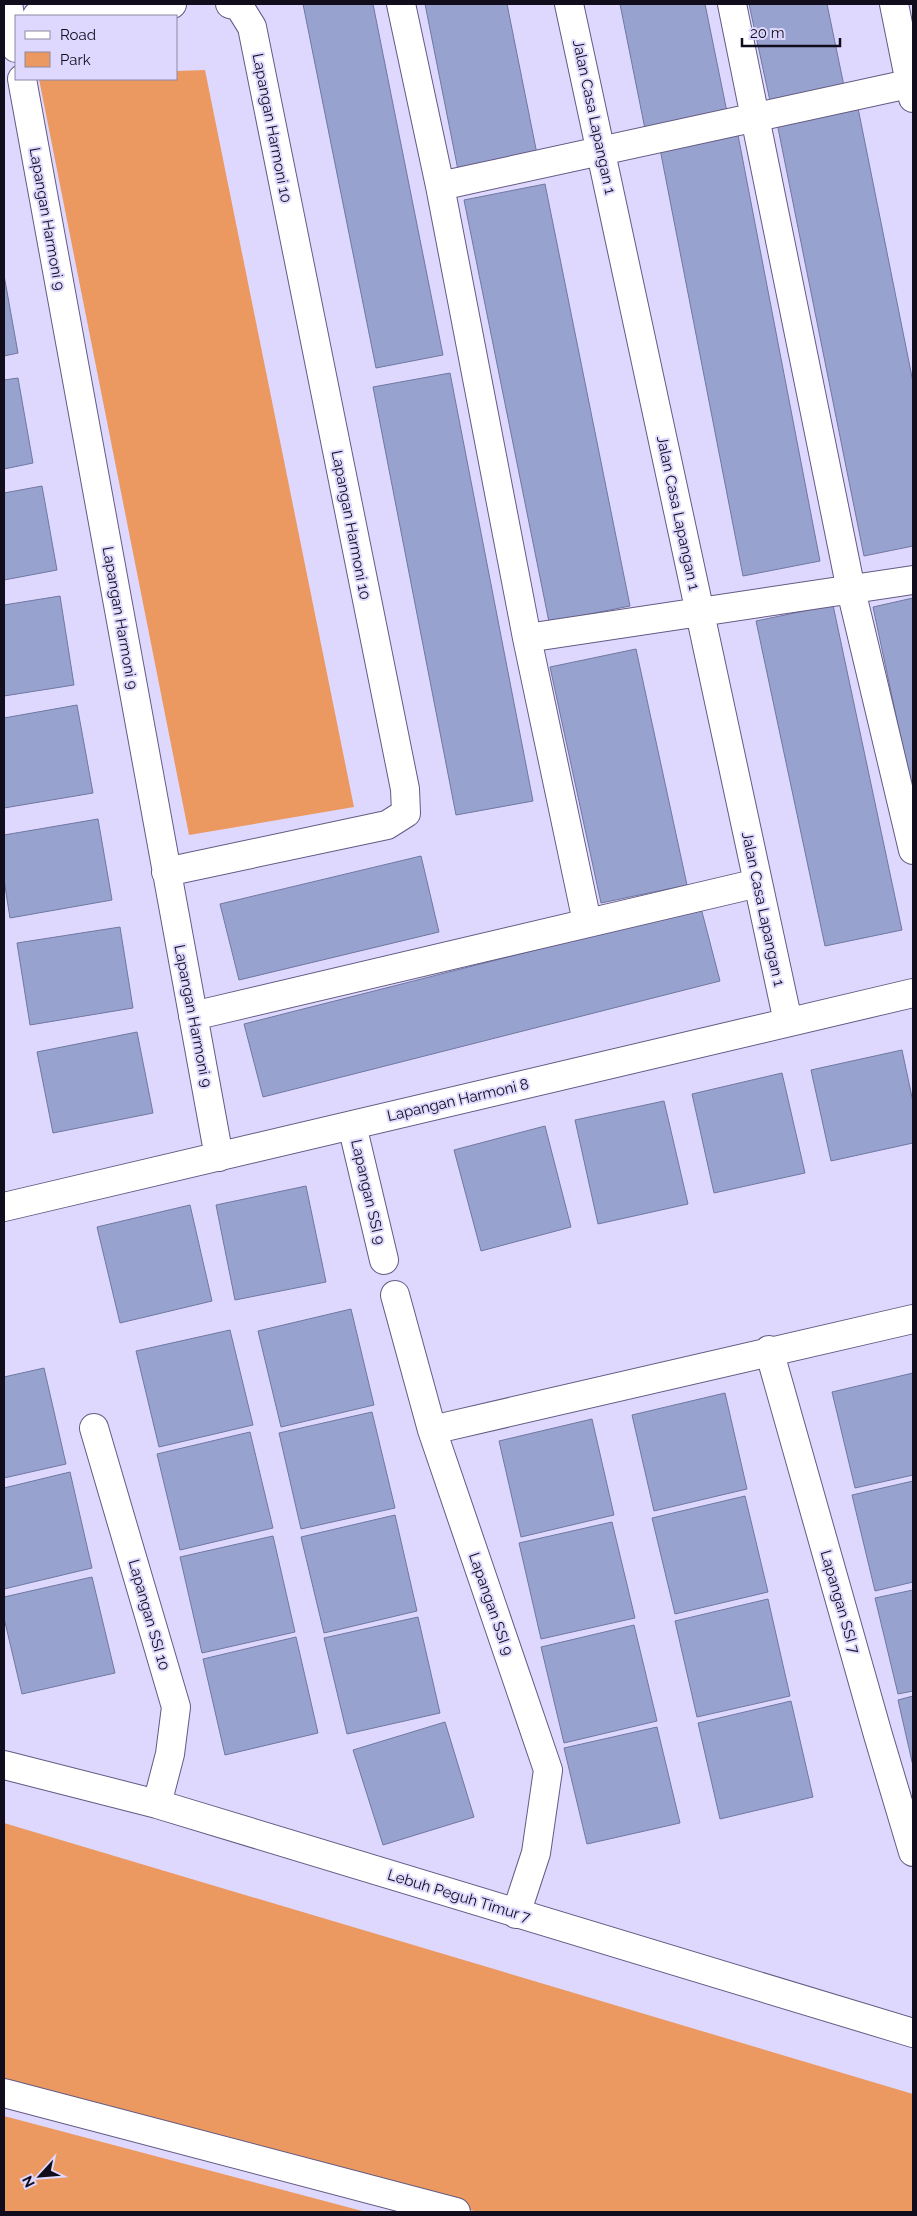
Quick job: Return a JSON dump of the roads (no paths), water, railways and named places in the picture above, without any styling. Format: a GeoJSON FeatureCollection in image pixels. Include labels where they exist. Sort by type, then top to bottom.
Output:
{"type":"FeatureCollection","features":[{"type":"Feature","properties":{"kind":"street"},"geometry":{"type":"LineString","coordinates":[[18,14],[172,4]]}},
{"type":"Feature","properties":{"kind":"street","name":"Lapangan Harmoni 10"},"geometry":{"type":"LineString","coordinates":[[166,872],[387,825],[406,814],[403,779],[252,27],[239,6],[230,4]]}},
{"type":"Feature","properties":{"kind":"street"},"geometry":{"type":"LineString","coordinates":[[401,4],[440,186],[527,638],[586,922]]}},
{"type":"Feature","properties":{"kind":"street","name":"Jalan Casa Lapangan 1"},"geometry":{"type":"LineString","coordinates":[[569,4],[788,1022]]}},
{"type":"Feature","properties":{"kind":"street"},"geometry":{"type":"LineString","coordinates":[[732,4],[851,590],[913,850]]}},
{"type":"Feature","properties":{"kind":"street"},"geometry":{"type":"LineString","coordinates":[[440,186],[755,117],[912,88],[894,4]]}},
{"type":"Feature","properties":{"kind":"street","name":"Lapangan Harmoni 9"},"geometry":{"type":"LineString","coordinates":[[22,80],[218,1157]]}},
{"type":"Feature","properties":{"kind":"street"},"geometry":{"type":"LineString","coordinates":[[527,638],[913,580]]}},
{"type":"Feature","properties":{"kind":"street"},"geometry":{"type":"LineString","coordinates":[[193,1016],[586,922],[758,884]]}},
{"type":"Feature","properties":{"kind":"street","name":"Lapangan Harmoni 8"},"geometry":{"type":"LineString","coordinates":[[4,1208],[913,993]]}},
{"type":"Feature","properties":{"kind":"street","name":"Lapangan SSI 9"},"geometry":{"type":"LineString","coordinates":[[352,1125],[384,1260]]}},
{"type":"Feature","properties":{"kind":"street","name":"Lapangan SSI 9"},"geometry":{"type":"LineString","coordinates":[[395,1296],[432,1430],[548,1770],[536,1853],[516,1914]]}},
{"type":"Feature","properties":{"kind":"street"},"geometry":{"type":"LineString","coordinates":[[432,1430],[913,1318]]}},
{"type":"Feature","properties":{"kind":"street","name":"Lapangan SSI 7"},"geometry":{"type":"LineString","coordinates":[[769,1350],[913,1852]]}},
{"type":"Feature","properties":{"kind":"street","name":"Lapangan SSI 10"},"geometry":{"type":"LineString","coordinates":[[94,1428],[176,1707],[170,1754],[157,1804]]}},
{"type":"Feature","properties":{"kind":"street","name":"Lebuh Peguh Timur 7"},"geometry":{"type":"LineString","coordinates":[[4,1765],[157,1804],[913,2033]]}},
{"type":"Feature","properties":{"kind":"street"},"geometry":{"type":"LineString","coordinates":[[4,2093],[456,2212]]}}]}
